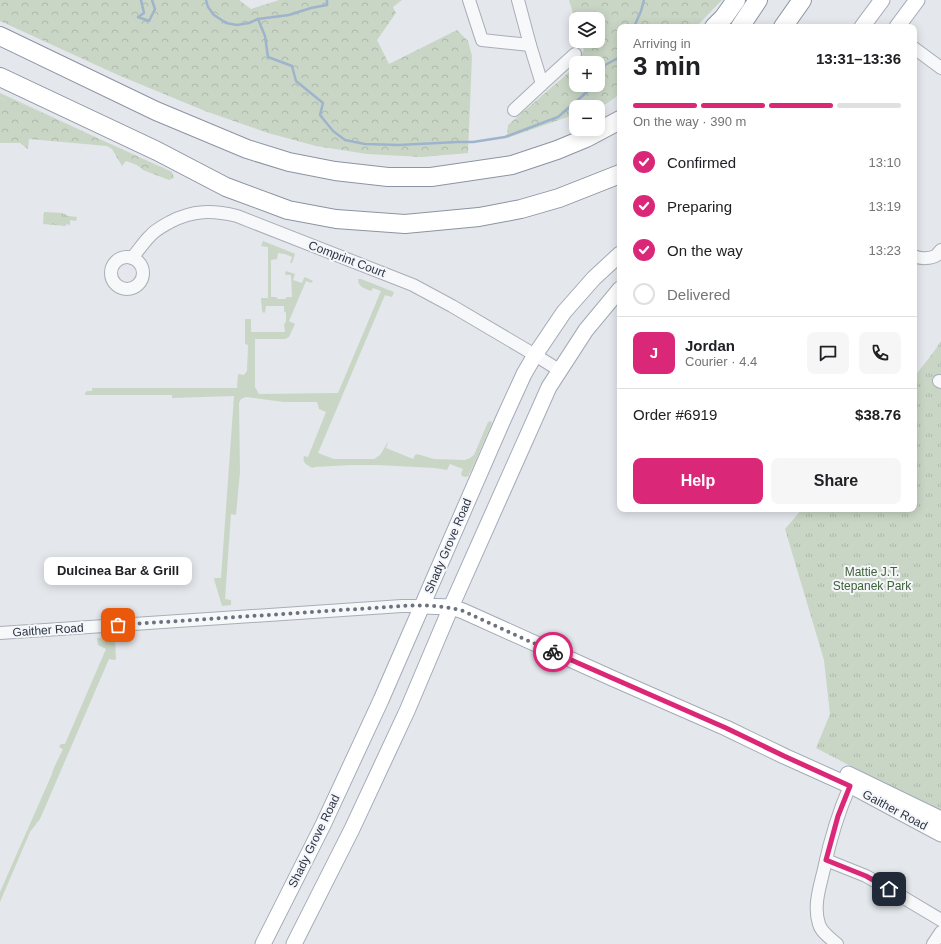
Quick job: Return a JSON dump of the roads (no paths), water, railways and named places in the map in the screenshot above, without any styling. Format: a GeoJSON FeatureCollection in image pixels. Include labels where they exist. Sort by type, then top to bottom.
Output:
{"type":"FeatureCollection","features":[{"type":"Feature","properties":{"kind":"highway"},"geometry":{"type":"LineString","coordinates":[[717,24],[736,0]]}},
{"type":"Feature","properties":{"kind":"highway"},"geometry":{"type":"LineString","coordinates":[[742,24],[758,0]]}},
{"type":"Feature","properties":{"kind":"highway"},"geometry":{"type":"LineString","coordinates":[[786,24],[802,0]]}},
{"type":"Feature","properties":{"kind":"highway"},"geometry":{"type":"LineString","coordinates":[[0,36],[156,111],[247,149],[289,162],[335,171],[388,177],[431,177],[512,165],[557,150],[586,138],[617,122]]}},
{"type":"Feature","properties":{"kind":"highway"},"geometry":{"type":"LineString","coordinates":[[0,77],[157,151],[226,187],[288,210],[336,219],[404,224],[479,217],[521,209],[559,198],[617,175]]}},
{"type":"Feature","properties":{"kind":"highway"},"geometry":{"type":"LineString","coordinates":[[605,117],[617,109]]}},
{"type":"Feature","properties":{"kind":"highway"},"geometry":{"type":"LineString","coordinates":[[557,150],[578,136]]}},
{"type":"Feature","properties":{"kind":"highway"},"geometry":{"type":"LineString","coordinates":[[157,151],[280,198],[330,208],[386,213],[433,213],[520,200],[604,170],[617,162]]}},
{"type":"Feature","properties":{"kind":"main road"},"geometry":{"type":"LineString","coordinates":[[864,24],[882,0]]}},
{"type":"Feature","properties":{"kind":"main road"},"geometry":{"type":"LineString","coordinates":[[899,24],[917,0]]}},
{"type":"Feature","properties":{"kind":"main road","name":"Shady Grove Road"},"geometry":{"type":"LineString","coordinates":[[263,944],[311,850],[378,707],[524,374],[564,312],[594,278],[617,257]]}},
{"type":"Feature","properties":{"kind":"main road"},"geometry":{"type":"LineString","coordinates":[[294,944],[352,829],[407,711],[451,607],[549,387],[586,330],[617,293]]}},
{"type":"Feature","properties":{"kind":"main road","name":"Gaither Road"},"geometry":{"type":"LineString","coordinates":[[422,606],[451,607],[480,618],[606,676],[726,728],[850,786],[941,834]]}},
{"type":"Feature","properties":{"kind":"main road","name":"Gaither Road"},"geometry":{"type":"LineString","coordinates":[[784,756],[818,761],[855,777],[941,819]]}},
{"type":"Feature","properties":{"kind":"main road"},"geometry":{"type":"LineString","coordinates":[[274,906],[299,862],[311,850]]}},
{"type":"Feature","properties":{"kind":"street"},"geometry":{"type":"LineString","coordinates":[[469,0],[482,40],[530,45]]}},
{"type":"Feature","properties":{"kind":"street"},"geometry":{"type":"LineString","coordinates":[[518,0],[542,84]]}},
{"type":"Feature","properties":{"kind":"street"},"geometry":{"type":"LineString","coordinates":[[917,50],[941,68]]}},
{"type":"Feature","properties":{"kind":"street"},"geometry":{"type":"LineString","coordinates":[[514,110],[575,54]]}},
{"type":"Feature","properties":{"kind":"street","name":"Comprint Court"},"geometry":{"type":"LineString","coordinates":[[132,258],[150,235],[175,219],[202,212],[224,213],[237,216],[414,285],[559,370]]}},
{"type":"Feature","properties":{"kind":"street"},"geometry":{"type":"LineString","coordinates":[[917,257],[926,258],[936,256],[941,250]]}},
{"type":"Feature","properties":{"kind":"street","name":"Gaither Road"},"geometry":{"type":"LineString","coordinates":[[0,633],[243,616],[422,606]]}},
{"type":"Feature","properties":{"kind":"street"},"geometry":{"type":"LineString","coordinates":[[837,944],[825,934],[819,926],[816,914],[818,896],[826,860],[838,816],[850,786]]}},
{"type":"Feature","properties":{"kind":"street"},"geometry":{"type":"LineString","coordinates":[[826,860],[866,876],[941,920]]}},
{"type":"Feature","properties":{"kind":"street"},"geometry":{"type":"LineString","coordinates":[[933,944],[941,932]]}},
{"type":"Feature","properties":{"kind":"waterway"},"geometry":{"type":"LineString","coordinates":[[141,0],[144,13],[138,17],[149,21],[155,9],[152,0]]}},
{"type":"Feature","properties":{"kind":"waterway"},"geometry":{"type":"LineString","coordinates":[[206,0],[208,7],[214,15],[226,23],[237,25],[249,23],[258,19],[289,15],[327,5],[327,0]]}},
{"type":"Feature","properties":{"kind":"waterway"},"geometry":{"type":"LineString","coordinates":[[635,24],[644,0]]}},
{"type":"Feature","properties":{"kind":"waterway"},"geometry":{"type":"LineString","coordinates":[[258,19],[265,36],[268,57],[292,66],[296,81],[323,103],[320,115],[333,131],[345,140],[365,144],[399,145],[473,142],[505,137],[558,117],[587,92]]}},
{"type":"Feature","properties":{"kind":"waterway"},"geometry":{"type":"LineString","coordinates":[[605,65],[617,59]]}},
{"type":"Feature","properties":{"kind":"place","name":"Dulcinea Bar & Grill"},"geometry":{"type":"Point","coordinates":[118,625]}},
{"type":"Feature","properties":{"kind":"park label","name":"Mattie J.T. Stepanek Park"},"geometry":{"type":"Point","coordinates":[872,579]}}]}
